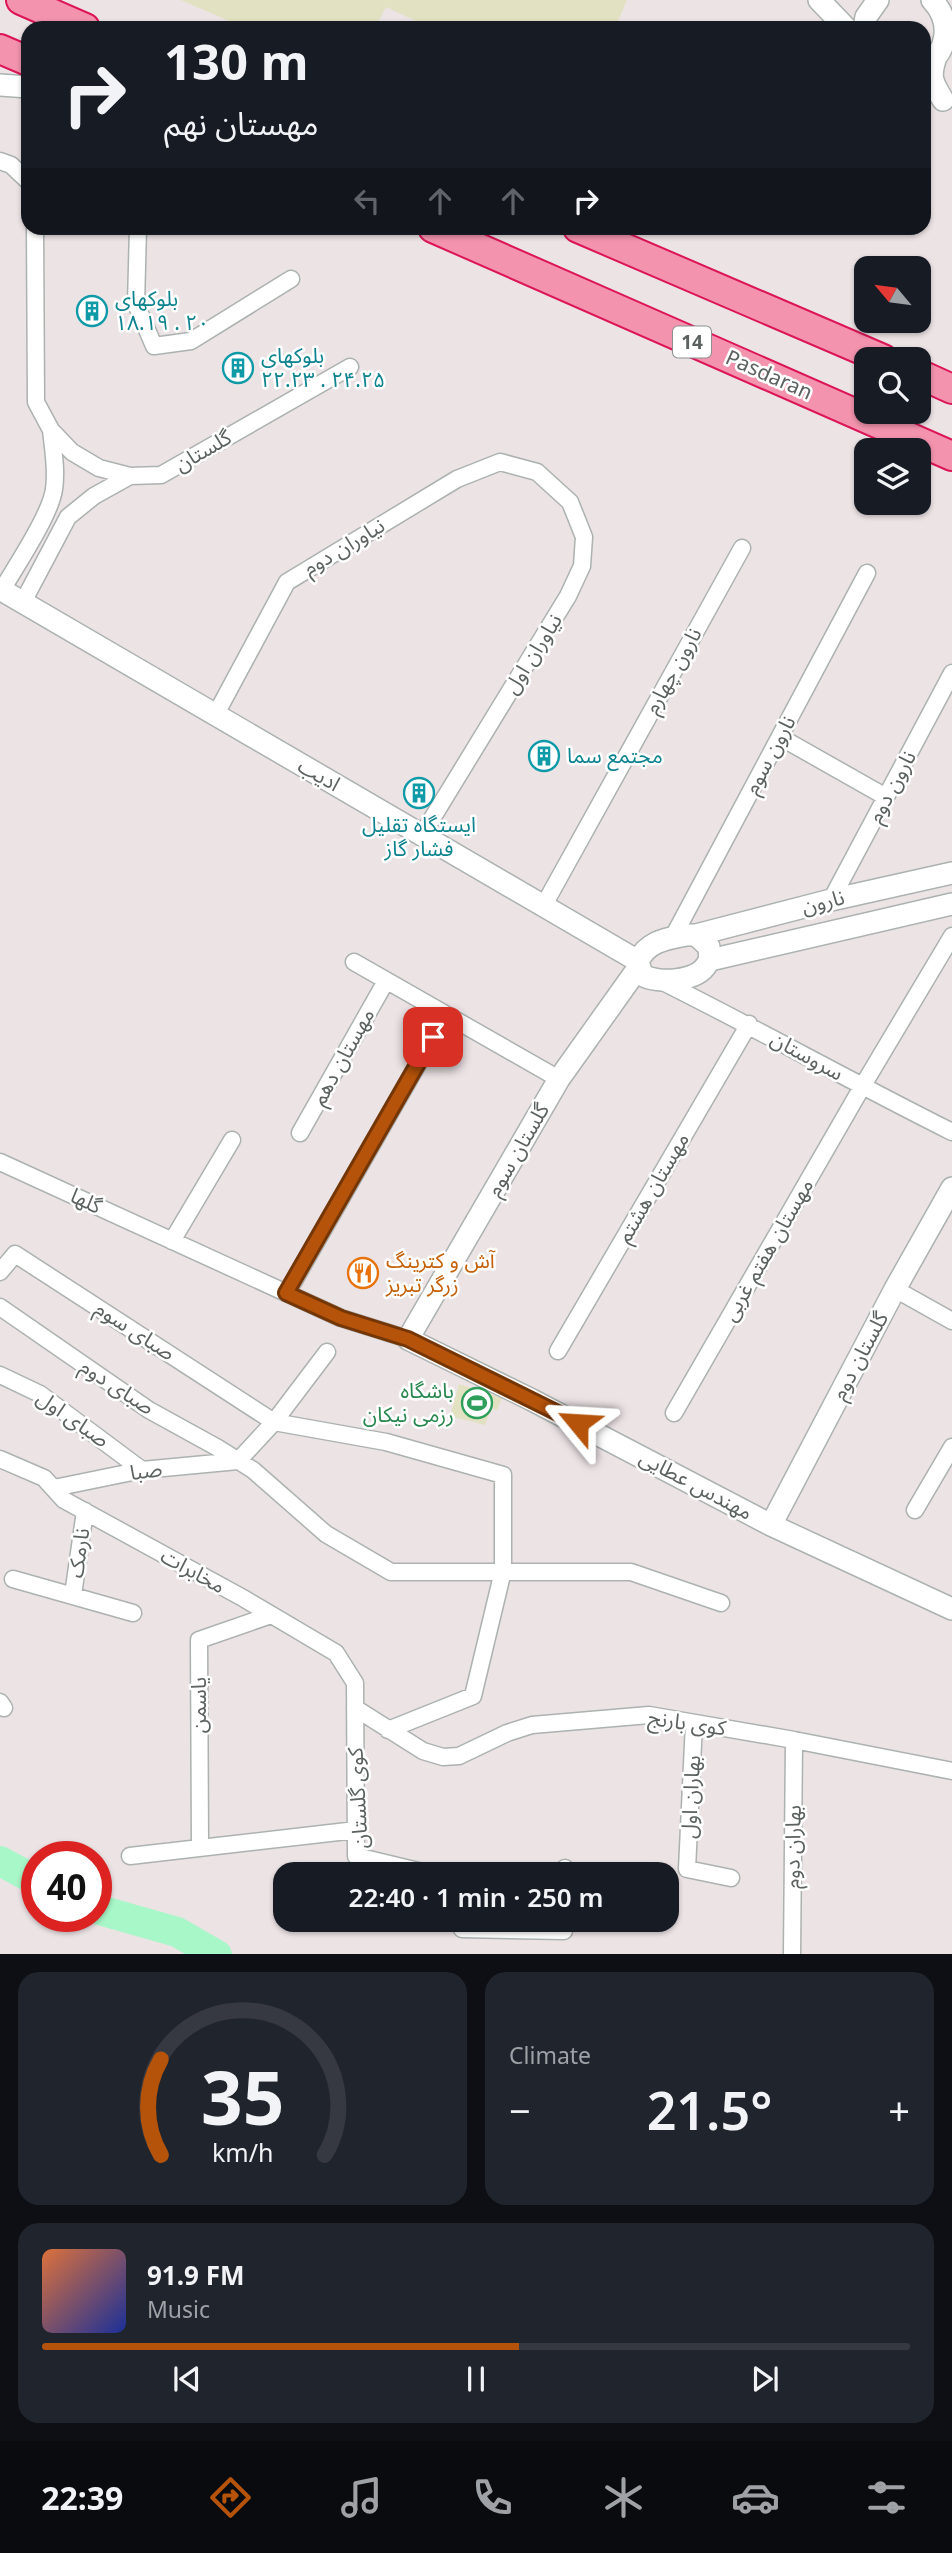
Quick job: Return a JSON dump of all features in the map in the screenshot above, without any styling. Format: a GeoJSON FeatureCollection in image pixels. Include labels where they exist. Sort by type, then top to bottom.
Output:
{"type":"FeatureCollection","features":[{"type":"Feature","properties":{"kind":"highway"},"geometry":{"type":"LineString","coordinates":[[21,0],[69,21]]}},
{"type":"Feature","properties":{"kind":"highway"},"geometry":{"type":"LineString","coordinates":[[0,49],[21,58]]}},
{"type":"Feature","properties":{"kind":"highway","name":"Pasdaran"},"geometry":{"type":"LineString","coordinates":[[449,235],[952,456]]}},
{"type":"Feature","properties":{"kind":"highway"},"geometry":{"type":"LineString","coordinates":[[594,235],[855,347]]}},
{"type":"Feature","properties":{"kind":"highway"},"geometry":{"type":"LineString","coordinates":[[931,379],[952,389]]}},
{"type":"Feature","properties":{"kind":"street"},"geometry":{"type":"LineString","coordinates":[[819,0],[839,21]]}},
{"type":"Feature","properties":{"kind":"street"},"geometry":{"type":"LineString","coordinates":[[865,21],[878,0]]}},
{"type":"Feature","properties":{"kind":"street"},"geometry":{"type":"LineString","coordinates":[[931,60],[946,38],[943,9]]}},
{"type":"Feature","properties":{"kind":"street"},"geometry":{"type":"LineString","coordinates":[[931,66],[932,84],[947,103]]}},
{"type":"Feature","properties":{"kind":"street"},"geometry":{"type":"LineString","coordinates":[[0,85],[21,86]]}},
{"type":"Feature","properties":{"kind":"street"},"geometry":{"type":"LineString","coordinates":[[931,93],[947,103]]}},
{"type":"Feature","properties":{"kind":"street"},"geometry":{"type":"LineString","coordinates":[[0,161],[11,165],[21,174]]}},
{"type":"Feature","properties":{"kind":"street","name":"گلستان"},"geometry":{"type":"LineString","coordinates":[[35,235],[36,402],[51,430],[72,452],[99,468],[130,476],[161,475],[350,368]]}},
{"type":"Feature","properties":{"kind":"street"},"geometry":{"type":"LineString","coordinates":[[138,235],[136,304],[154,346],[191,341],[291,279]]}},
{"type":"Feature","properties":{"kind":"street"},"geometry":{"type":"LineString","coordinates":[[1,589],[50,507],[55,472],[51,430]]}},
{"type":"Feature","properties":{"kind":"street","name":"نیاوران دوم"},"geometry":{"type":"LineString","coordinates":[[216,715],[287,582],[457,480],[500,463],[537,472]]}},
{"type":"Feature","properties":{"kind":"street","name":"نیاوران اول"},"geometry":{"type":"LineString","coordinates":[[422,835],[568,596],[582,566],[584,537],[570,502],[537,472]]}},
{"type":"Feature","properties":{"kind":"street"},"geometry":{"type":"LineString","coordinates":[[23,602],[68,517],[94,496],[130,476]]}},
{"type":"Feature","properties":{"kind":"street","name":"نارون چهارم"},"geometry":{"type":"LineString","coordinates":[[544,905],[742,548]]}},
{"type":"Feature","properties":{"kind":"street","name":"نارون سوم"},"geometry":{"type":"LineString","coordinates":[[673,937],[867,573]]}},
{"type":"Feature","properties":{"kind":"street","name":"ادیب"},"geometry":{"type":"LineString","coordinates":[[1,589],[544,905],[638,964],[642,975],[661,981]]}},
{"type":"Feature","properties":{"kind":"street","name":"نارون دوم"},"geometry":{"type":"LineString","coordinates":[[831,900],[952,673]]}},
{"type":"Feature","properties":{"kind":"street"},"geometry":{"type":"LineString","coordinates":[[780,737],[886,797]]}},
{"type":"Feature","properties":{"kind":"street","name":"نارون"},"geometry":{"type":"LineString","coordinates":[[673,937],[696,935],[831,900],[952,873]]}},
{"type":"Feature","properties":{"kind":"street","name":"نارون"},"geometry":{"type":"LineString","coordinates":[[661,981],[698,972],[705,968],[710,960],[952,904]]}},
{"type":"Feature","properties":{"kind":"street"},"geometry":{"type":"LineString","coordinates":[[696,935],[709,947],[710,960]]}},
{"type":"Feature","properties":{"kind":"street","name":"مهستان هفتم غربی"},"geometry":{"type":"LineString","coordinates":[[674,1413],[952,936]]}},
{"type":"Feature","properties":{"kind":"street","name":"گلستان سوم"},"geometry":{"type":"LineString","coordinates":[[408,1339],[559,1079],[649,946],[673,937]]}},
{"type":"Feature","properties":{"kind":"street"},"geometry":{"type":"LineString","coordinates":[[354,962],[559,1079]]}},
{"type":"Feature","properties":{"kind":"street","name":"مهستان دهم"},"geometry":{"type":"LineString","coordinates":[[300,1133],[386,981]]}},
{"type":"Feature","properties":{"kind":"street","name":"سروستان"},"geometry":{"type":"LineString","coordinates":[[661,981],[749,1024],[862,1087],[952,1132]]}},
{"type":"Feature","properties":{"kind":"street"},"geometry":{"type":"LineString","coordinates":[[286,1293],[446,1015]]}},
{"type":"Feature","properties":{"kind":"street","name":"مهستان هشتم"},"geometry":{"type":"LineString","coordinates":[[558,1352],[749,1024]]}},
{"type":"Feature","properties":{"kind":"street"},"geometry":{"type":"LineString","coordinates":[[172,1241],[232,1140]]}},
{"type":"Feature","properties":{"kind":"street","name":"گلها"},"geometry":{"type":"LineString","coordinates":[[0,1162],[172,1241]]}},
{"type":"Feature","properties":{"kind":"street","name":"گلستان دوم"},"geometry":{"type":"LineString","coordinates":[[771,1525],[895,1289],[952,1188]]}},
{"type":"Feature","properties":{"kind":"street","name":"مهندس عطایی"},"geometry":{"type":"LineString","coordinates":[[172,1241],[341,1318],[408,1339],[555,1411],[771,1525],[952,1609]]}},
{"type":"Feature","properties":{"kind":"street","name":"صبای سوم"},"geometry":{"type":"LineString","coordinates":[[0,1272],[15,1254],[274,1422]]}},
{"type":"Feature","properties":{"kind":"street"},"geometry":{"type":"LineString","coordinates":[[895,1289],[952,1321]]}},
{"type":"Feature","properties":{"kind":"street","name":"صبای دوم"},"geometry":{"type":"LineString","coordinates":[[0,1307],[149,1410],[253,1470],[327,1534],[391,1572],[631,1572],[721,1603]]}},
{"type":"Feature","properties":{"kind":"street"},"geometry":{"type":"LineString","coordinates":[[238,1461],[274,1422],[327,1352]]}},
{"type":"Feature","properties":{"kind":"street","name":"صبای اول"},"geometry":{"type":"LineString","coordinates":[[0,1375],[40,1394],[142,1470]]}},
{"type":"Feature","properties":{"kind":"street"},"geometry":{"type":"LineString","coordinates":[[274,1422],[386,1443],[503,1475],[503,1571],[473,1696],[388,1730]]}},
{"type":"Feature","properties":{"kind":"street"},"geometry":{"type":"LineString","coordinates":[[915,1510],[952,1447]]}},
{"type":"Feature","properties":{"kind":"street","name":"مخابرات"},"geometry":{"type":"LineString","coordinates":[[0,1458],[44,1478],[64,1500],[335,1653],[355,1683],[355,1708]]}},
{"type":"Feature","properties":{"kind":"street","name":"صبا"},"geometry":{"type":"LineString","coordinates":[[54,1488],[142,1470],[238,1461]]}},
{"type":"Feature","properties":{"kind":"street","name":"نارمک"},"geometry":{"type":"LineString","coordinates":[[73,1595],[85,1511]]}},
{"type":"Feature","properties":{"kind":"street"},"geometry":{"type":"LineString","coordinates":[[13,1579],[133,1613]]}},
{"type":"Feature","properties":{"kind":"street","name":"یاسمن"},"geometry":{"type":"LineString","coordinates":[[200,1846],[199,1640],[271,1615]]}},
{"type":"Feature","properties":{"kind":"street","name":"کوی بارنج"},"geometry":{"type":"LineString","coordinates":[[355,1708],[423,1751],[443,1757],[459,1756],[507,1733],[532,1725],[649,1715],[952,1771]]}},
{"type":"Feature","properties":{"kind":"street","name":"کوی گلستان"},"geometry":{"type":"LineString","coordinates":[[355,1708],[356,1856],[381,1862]]}},
{"type":"Feature","properties":{"kind":"street","name":"بهاران اول"},"geometry":{"type":"LineString","coordinates":[[694,1723],[687,1869],[731,1878]]}},
{"type":"Feature","properties":{"kind":"street","name":"بهاران دوم"},"geometry":{"type":"LineString","coordinates":[[792,1954],[794,1740]]}},
{"type":"Feature","properties":{"kind":"street"},"geometry":{"type":"LineString","coordinates":[[130,1856],[356,1830]]}},
{"type":"Feature","properties":{"kind":"green space"},"geometry":{"type":"Polygon","coordinates":[[[181,0],[627,0],[618,21],[416,21],[386,7],[379,21],[229,21],[181,0]]]}},
{"type":"Feature","properties":{"kind":"green space","name":"باشگاه رزمی نیکان"},"geometry":{"type":"Polygon","coordinates":[[[459,1384],[502,1398],[497,1410],[491,1408],[485,1425],[450,1416],[459,1384]]]}},
{"type":"Feature","properties":{"kind":"waterway"},"geometry":{"type":"LineString","coordinates":[[0,1861],[21,1872]]}},
{"type":"Feature","properties":{"kind":"waterway"},"geometry":{"type":"LineString","coordinates":[[112,1914],[177,1932],[215,1954]]}},
{"type":"Feature","properties":{"kind":"place","name":"بلوکهای ۱۸.۱۹ . ۲۰"},"geometry":{"type":"Point","coordinates":[92,311]}},
{"type":"Feature","properties":{"kind":"place","name":"بلوکهای ۲۲.۲۳ . ۲۴.۲۵"},"geometry":{"type":"Point","coordinates":[238,368]}},
{"type":"Feature","properties":{"kind":"place","name":"مجتمع سما"},"geometry":{"type":"Point","coordinates":[544,756]}},
{"type":"Feature","properties":{"kind":"place","name":"ایستگاه تقلیل فشار گاز"},"geometry":{"type":"Point","coordinates":[419,793]}},
{"type":"Feature","properties":{"kind":"place","name":"آش و کترینگ زرگر تبریز"},"geometry":{"type":"Point","coordinates":[363,1273]}},
{"type":"Feature","properties":{"kind":"place","name":"باشگاه رزمی نیکان"},"geometry":{"type":"Point","coordinates":[477,1403]}},
{"type":"Feature","properties":{"kind":"route"},"geometry":{"type":"LineString","coordinates":[[433,1037],[286,1293],[341,1318],[408,1339],[578,1423]]}}]}
